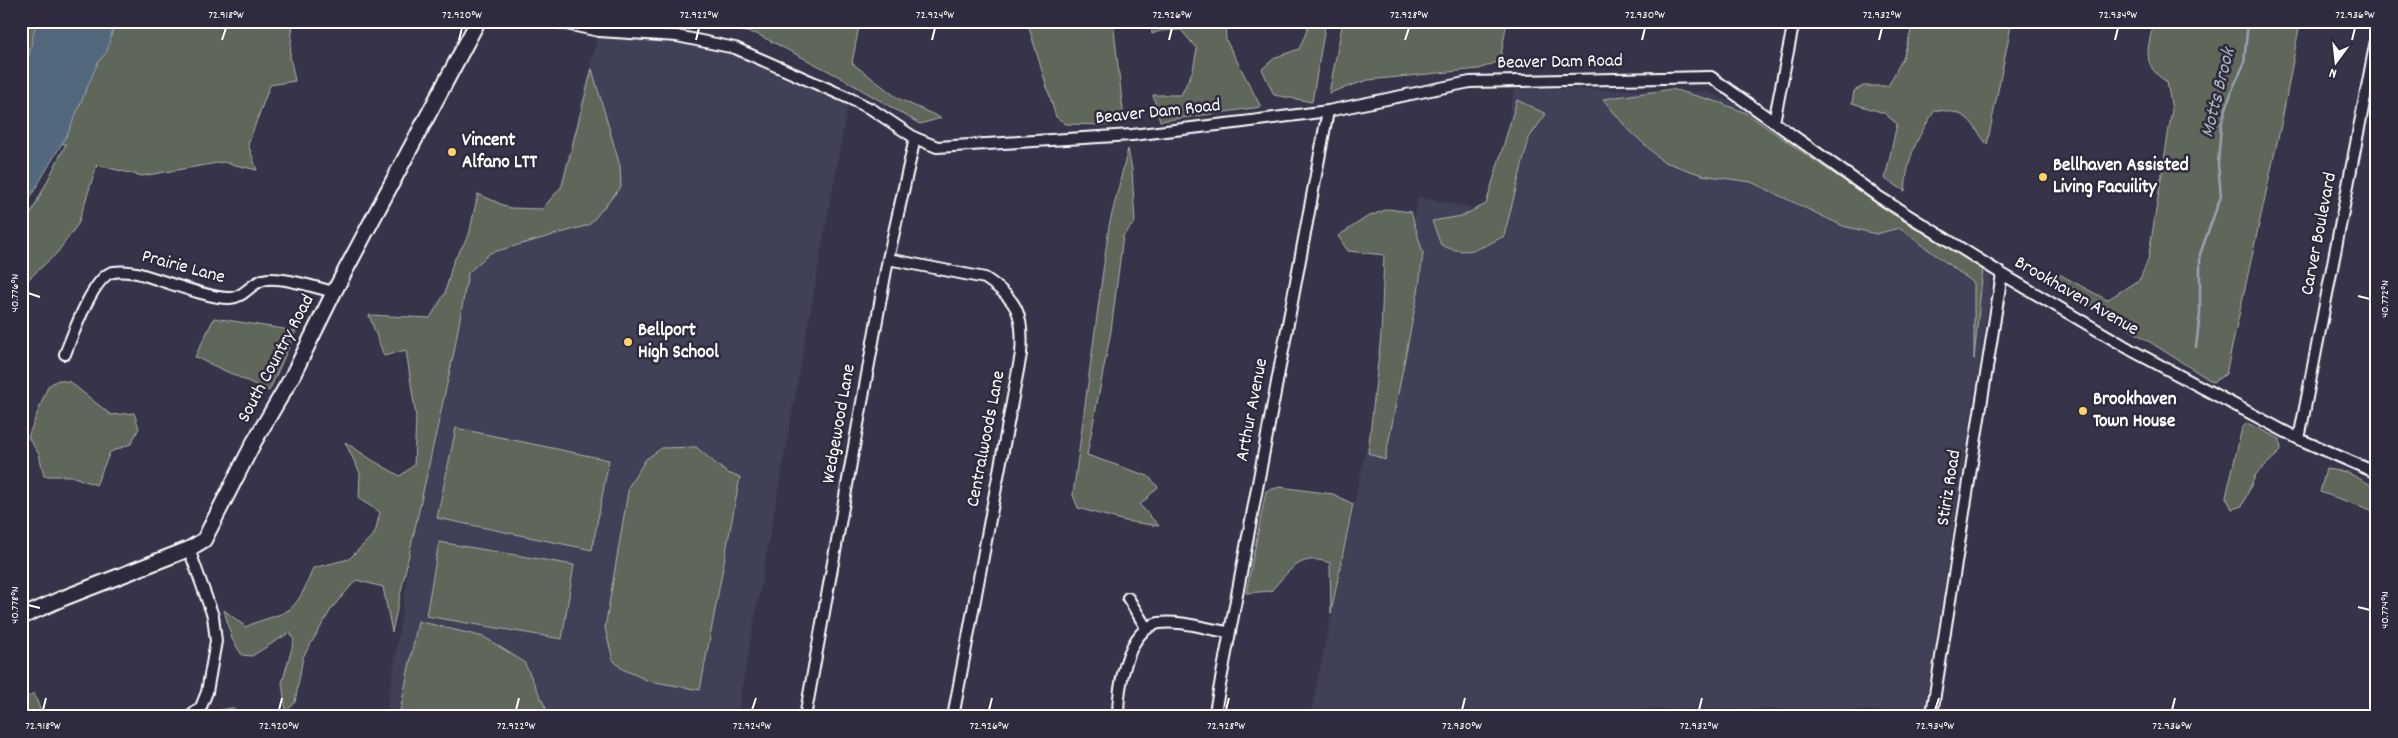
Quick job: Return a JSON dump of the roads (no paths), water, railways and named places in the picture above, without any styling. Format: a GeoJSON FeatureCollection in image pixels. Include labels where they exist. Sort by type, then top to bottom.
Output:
{"type":"FeatureCollection","features":[{"type":"Feature","properties":{"kind":"main road","name":"South Country Road"},"geometry":{"type":"LineString","coordinates":[[21,617],[61,599],[190,549],[204,540],[254,442],[292,377],[334,292],[478,21]]}},
{"type":"Feature","properties":{"kind":"street","name":"Beaver Dam Road"},"geometry":{"type":"LineString","coordinates":[[553,21],[599,31],[676,36],[735,48],[857,102],[915,138],[937,147],[1132,135],[1328,111],[1470,82],[1711,77],[1774,122]]}},
{"type":"Feature","properties":{"kind":"street"},"geometry":{"type":"LineString","coordinates":[[1774,122],[1794,21]]}},
{"type":"Feature","properties":{"kind":"street","name":"Carver Boulevard"},"geometry":{"type":"LineString","coordinates":[[2298,439],[2377,35]]}},
{"type":"Feature","properties":{"kind":"street","name":"Arthur Avenue"},"geometry":{"type":"LineString","coordinates":[[1214,717],[1228,632],[1328,111]]}},
{"type":"Feature","properties":{"kind":"street","name":"Brookhaven Avenue"},"geometry":{"type":"LineString","coordinates":[[1774,122],[1879,197],[2002,274],[2127,348],[2298,439],[2377,473]]}},
{"type":"Feature","properties":{"kind":"street","name":"Wedgewood Lane"},"geometry":{"type":"LineString","coordinates":[[804,717],[888,259],[915,138]]}},
{"type":"Feature","properties":{"kind":"street","name":"Centralwoods Lane"},"geometry":{"type":"LineString","coordinates":[[888,259],[985,278],[998,287],[1009,299],[1018,313],[1023,329],[1021,354],[953,717]]}},
{"type":"Feature","properties":{"kind":"street","name":"Prairie Lane"},"geometry":{"type":"LineString","coordinates":[[65,354],[98,284],[110,274],[124,271],[137,272],[216,297],[230,298],[241,295],[263,280],[334,292]]}},
{"type":"Feature","properties":{"kind":"street","name":"Stiriz Road"},"geometry":{"type":"LineString","coordinates":[[1932,707],[2002,274]]}},
{"type":"Feature","properties":{"kind":"street"},"geometry":{"type":"LineString","coordinates":[[190,549],[213,616],[216,641],[207,692],[201,707],[190,717]]}},
{"type":"Feature","properties":{"kind":"street"},"geometry":{"type":"LineString","coordinates":[[1128,598],[1148,629]]}},
{"type":"Feature","properties":{"kind":"street"},"geometry":{"type":"LineString","coordinates":[[1118,717],[1118,697],[1126,663],[1137,636],[1157,623],[1175,623],[1228,632]]}},
{"type":"Feature","properties":{"kind":"waterway","name":"Motts Brook"},"geometry":{"type":"LineString","coordinates":[[2196,347],[2200,314],[2200,254],[2221,196],[2218,164],[2221,125],[2232,90],[2244,64],[2248,21]]}},
{"type":"Feature","properties":{"kind":"place","name":"Vincent Alfano LTT"},"geometry":{"type":"Point","coordinates":[452,152]}},
{"type":"Feature","properties":{"kind":"place","name":"Bellhaven Assisted Living Facuility"},"geometry":{"type":"Point","coordinates":[2043,177]}},
{"type":"Feature","properties":{"kind":"place","name":"Bellport High School"},"geometry":{"type":"Point","coordinates":[628,342]}},
{"type":"Feature","properties":{"kind":"place","name":"Brookhaven Town House"},"geometry":{"type":"Point","coordinates":[2083,411]}}]}
